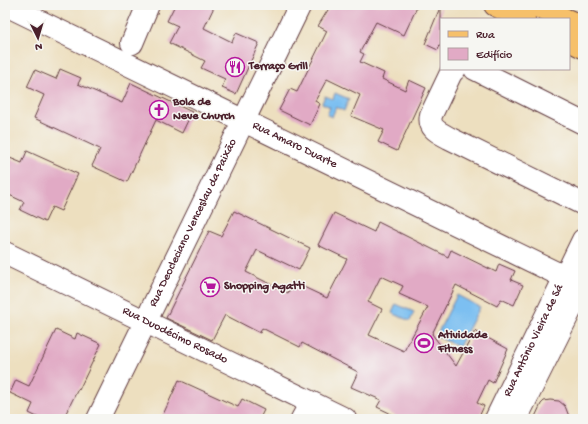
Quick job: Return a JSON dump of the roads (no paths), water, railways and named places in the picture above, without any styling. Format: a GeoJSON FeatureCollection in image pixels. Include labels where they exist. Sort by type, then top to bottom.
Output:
{"type":"FeatureCollection","features":[{"type":"Feature","properties":{"kind":"main road"},"geometry":{"type":"LineString","coordinates":[[495,5],[522,18]]}},
{"type":"Feature","properties":{"kind":"main road"},"geometry":{"type":"LineString","coordinates":[[535,5],[562,18]]}},
{"type":"Feature","properties":{"kind":"main road"},"geometry":{"type":"LineString","coordinates":[[570,22],[583,28]]}},
{"type":"Feature","properties":{"kind":"main road"},"geometry":{"type":"LineString","coordinates":[[570,40],[583,47]]}},
{"type":"Feature","properties":{"kind":"street","name":"Rua Amaro Duarte"},"geometry":{"type":"LineString","coordinates":[[6,5],[578,284]]}},
{"type":"Feature","properties":{"kind":"street"},"geometry":{"type":"LineString","coordinates":[[132,43],[148,5]]}},
{"type":"Feature","properties":{"kind":"street","name":"Rua Deocleciano Venceslau da Paixão"},"geometry":{"type":"LineString","coordinates":[[98,419],[300,5]]}},
{"type":"Feature","properties":{"kind":"street"},"geometry":{"type":"LineString","coordinates":[[454,70],[451,73],[431,115],[430,121],[433,129],[448,138],[583,204]]}},
{"type":"Feature","properties":{"kind":"street"},"geometry":{"type":"LineString","coordinates":[[478,70],[583,123]]}},
{"type":"Feature","properties":{"kind":"street","name":"Rua Antônio Vieira de Sá"},"geometry":{"type":"LineString","coordinates":[[516,419],[578,284],[583,240]]}},
{"type":"Feature","properties":{"kind":"street","name":"Rua Duodécimo Rosado"},"geometry":{"type":"LineString","coordinates":[[5,254],[143,328],[309,413],[345,419]]}},
{"type":"Feature","properties":{"kind":"street","name":"Rua Duodécimo Rosado"},"geometry":{"type":"LineString","coordinates":[[5,268],[143,328]]}},
{"type":"Feature","properties":{"kind":"street","name":"Rua Antônio Vieira de Sá"},"geometry":{"type":"LineString","coordinates":[[496,419],[578,284]]}},
{"type":"Feature","properties":{"kind":"water"},"geometry":{"type":"Polygon","coordinates":[[[335,93],[349,99],[344,111],[336,107],[332,117],[327,115],[330,107],[322,103],[325,96],[333,99],[335,93]]]}},
{"type":"Feature","properties":{"kind":"water"},"geometry":{"type":"Polygon","coordinates":[[[457,295],[480,307],[459,347],[436,336],[457,295]]]}},
{"type":"Feature","properties":{"kind":"water"},"geometry":{"type":"Polygon","coordinates":[[[396,304],[414,312],[410,321],[392,313],[396,304]]]}},
{"type":"Feature","properties":{"kind":"place","name":"Terraço Grill"},"geometry":{"type":"Point","coordinates":[235,67]}},
{"type":"Feature","properties":{"kind":"place","name":"Bola de Neve Church"},"geometry":{"type":"Point","coordinates":[159,110]}},
{"type":"Feature","properties":{"kind":"place","name":"Shopping Agatti"},"geometry":{"type":"Point","coordinates":[210,287]}},
{"type":"Feature","properties":{"kind":"place","name":"Atividade Fitness"},"geometry":{"type":"Point","coordinates":[424,343]}}]}
